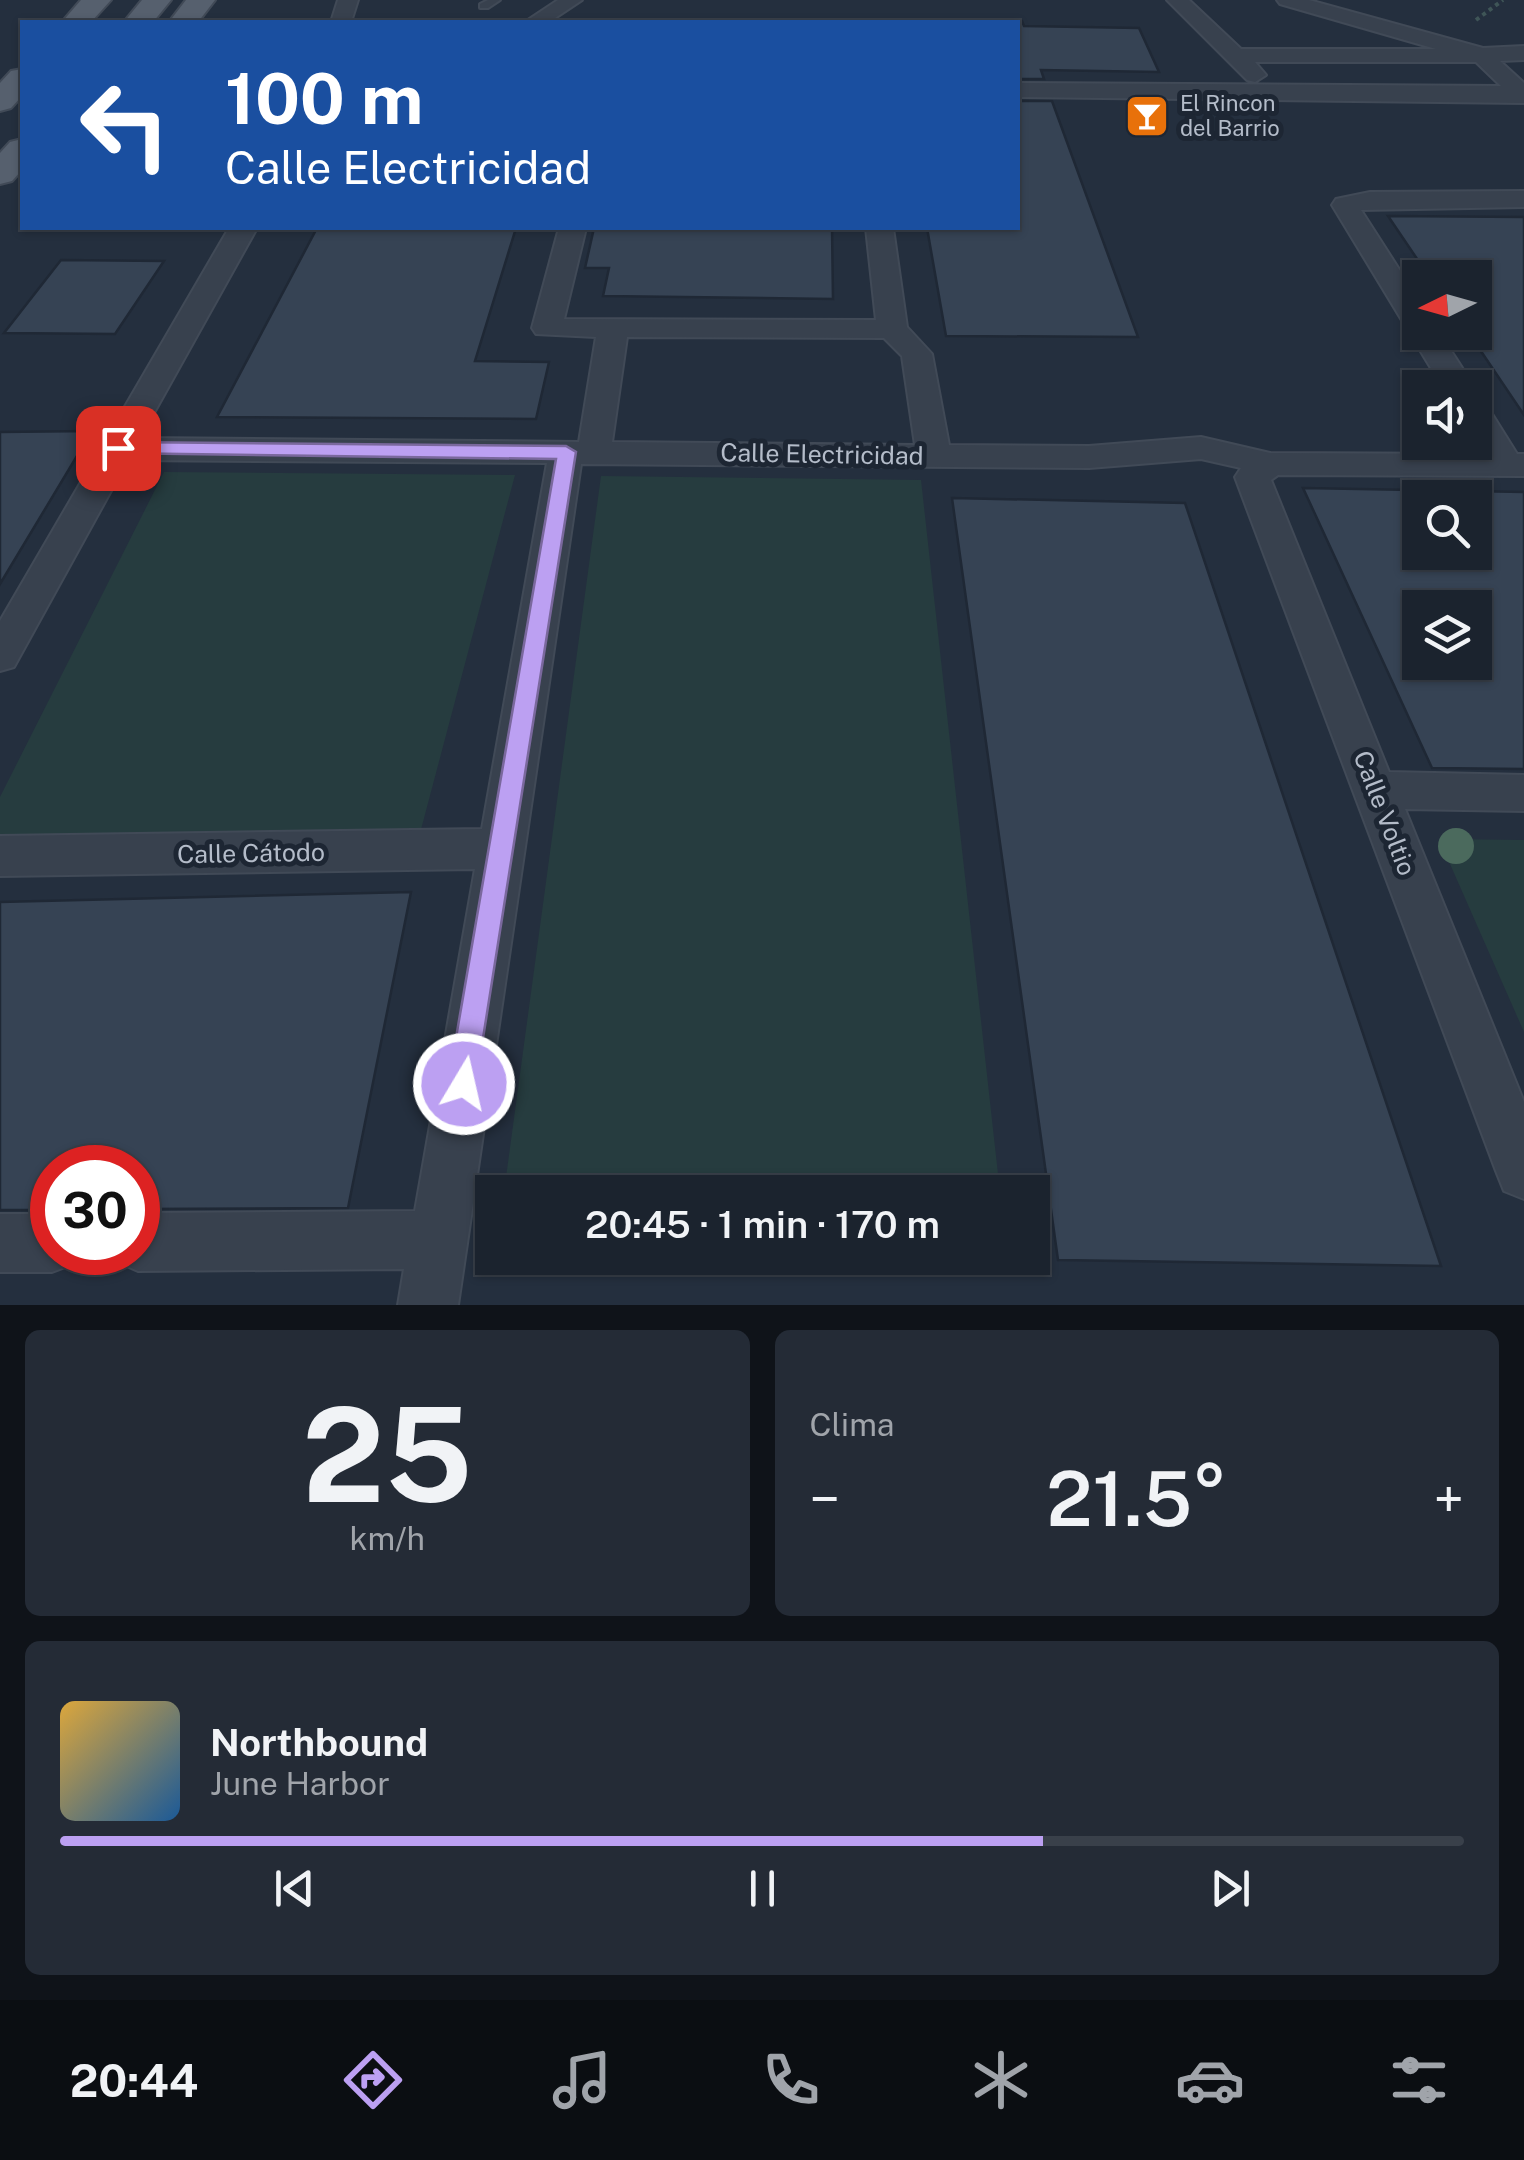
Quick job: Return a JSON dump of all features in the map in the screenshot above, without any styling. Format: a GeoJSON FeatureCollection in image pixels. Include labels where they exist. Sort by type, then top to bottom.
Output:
{"type":"FeatureCollection","features":[{"type":"Feature","properties":{"kind":"main road"},"geometry":{"type":"LineString","coordinates":[[78,20],[97,0]]}},
{"type":"Feature","properties":{"kind":"main road"},"geometry":{"type":"LineString","coordinates":[[140,20],[157,0]]}},
{"type":"Feature","properties":{"kind":"main road"},"geometry":{"type":"LineString","coordinates":[[185,20],[201,0]]}},
{"type":"Feature","properties":{"kind":"main road"},"geometry":{"type":"LineString","coordinates":[[0,174],[20,151]]}},
{"type":"Feature","properties":{"kind":"street"},"geometry":{"type":"LineString","coordinates":[[538,20],[572,0]]}},
{"type":"Feature","properties":{"kind":"street"},"geometry":{"type":"LineString","coordinates":[[1177,0],[1272,92]]}},
{"type":"Feature","properties":{"kind":"street"},"geometry":{"type":"LineString","coordinates":[[1288,0],[1482,55],[1523,94]]}},
{"type":"Feature","properties":{"kind":"street"},"geometry":{"type":"LineString","coordinates":[[1236,56],[1524,54]]}},
{"type":"Feature","properties":{"kind":"street"},"geometry":{"type":"LineString","coordinates":[[1020,90],[1523,94]]}},
{"type":"Feature","properties":{"kind":"street"},"geometry":{"type":"LineString","coordinates":[[1402,297],[1345,206],[1370,200],[1524,199]]}},
{"type":"Feature","properties":{"kind":"street"},"geometry":{"type":"LineString","coordinates":[[0,656],[242,230]]}},
{"type":"Feature","properties":{"kind":"street"},"geometry":{"type":"LineString","coordinates":[[572,230],[547,328],[892,329]]}},
{"type":"Feature","properties":{"kind":"street"},"geometry":{"type":"LineString","coordinates":[[880,230],[892,329],[918,354],[934,456]]}},
{"type":"Feature","properties":{"kind":"street"},"geometry":{"type":"LineString","coordinates":[[428,1305],[502,849],[580,452],[613,328]]}},
{"type":"Feature","properties":{"kind":"street"},"geometry":{"type":"LineString","coordinates":[[1492,435],[1516,465]]}},
{"type":"Feature","properties":{"kind":"street","name":"Calle Electricidad"},"geometry":{"type":"LineString","coordinates":[[118,448],[1089,457],[1201,448],[1270,464],[1516,465]]}},
{"type":"Feature","properties":{"kind":"street","name":"Calle Voltio"},"geometry":{"type":"LineString","coordinates":[[1270,464],[1252,477],[1524,1171]]}},
{"type":"Feature","properties":{"kind":"street"},"geometry":{"type":"LineString","coordinates":[[1376,790],[1524,793]]}},
{"type":"Feature","properties":{"kind":"street","name":"Calle Cátodo"},"geometry":{"type":"LineString","coordinates":[[0,856],[502,849]]}},
{"type":"Feature","properties":{"kind":"street"},"geometry":{"type":"LineString","coordinates":[[160,1242],[438,1240]]}},
{"type":"Feature","properties":{"kind":"street"},"geometry":{"type":"LineString","coordinates":[[0,1243],[30,1242]]}},
{"type":"Feature","properties":{"kind":"green space"},"geometry":{"type":"Polygon","coordinates":[[[164,472],[515,475],[410,871],[0,875],[0,797],[164,472]]]}},
{"type":"Feature","properties":{"kind":"green space"},"geometry":{"type":"Polygon","coordinates":[[[601,476],[921,480],[998,1175],[506,1175],[601,476]]]}},
{"type":"Feature","properties":{"kind":"green space"},"geometry":{"type":"Polygon","coordinates":[[[1439,839],[1524,840],[1524,1032],[1439,839]]]}},
{"type":"Feature","properties":{"kind":"building"},"geometry":{"type":"Polygon","coordinates":[[[1020,21],[1024,26],[1139,28],[1159,72],[1041,70],[1044,79],[1020,79],[1020,21]]]}},
{"type":"Feature","properties":{"kind":"building"},"geometry":{"type":"Polygon","coordinates":[[[1020,101],[1052,101],[1138,337],[946,336],[927,230],[1020,230],[1020,101]]]}},
{"type":"Feature","properties":{"kind":"building"},"geometry":{"type":"Polygon","coordinates":[[[1388,216],[1524,217],[1524,415],[1480,350],[1492,350],[1492,260],[1418,260],[1388,216]]]}},
{"type":"Feature","properties":{"kind":"building"},"geometry":{"type":"Polygon","coordinates":[[[316,230],[515,230],[475,361],[549,362],[536,419],[217,417],[316,230]]]}},
{"type":"Feature","properties":{"kind":"building"},"geometry":{"type":"Polygon","coordinates":[[[594,230],[832,230],[833,299],[603,296],[609,268],[585,268],[594,230]]]}},
{"type":"Feature","properties":{"kind":"building"},"geometry":{"type":"Polygon","coordinates":[[[61,260],[164,261],[115,334],[4,333],[61,260]]]}},
{"type":"Feature","properties":{"kind":"building"},"geometry":{"type":"Polygon","coordinates":[[[92,431],[0,584],[0,432],[92,431]]]}},
{"type":"Feature","properties":{"kind":"building"},"geometry":{"type":"Polygon","coordinates":[[[1303,488],[1402,490],[1402,570],[1492,570],[1492,491],[1524,492],[1524,769],[1432,768],[1303,488]]]}},
{"type":"Feature","properties":{"kind":"building"},"geometry":{"type":"Polygon","coordinates":[[[952,498],[1185,503],[1441,1266],[1058,1260],[1050,1175],[1046,1175],[952,498]]]}},
{"type":"Feature","properties":{"kind":"building"},"geometry":{"type":"Polygon","coordinates":[[[411,892],[348,1208],[160,1209],[160,1145],[30,1145],[30,1210],[0,1210],[0,902],[411,892]]]}},
{"type":"Feature","properties":{"kind":"place","name":"El Rincon del Barrio"},"geometry":{"type":"Point","coordinates":[1147,116]}},
{"type":"Feature","properties":{"kind":"route"},"geometry":{"type":"LineString","coordinates":[[118,448],[566,452],[464,1084]]}}]}
